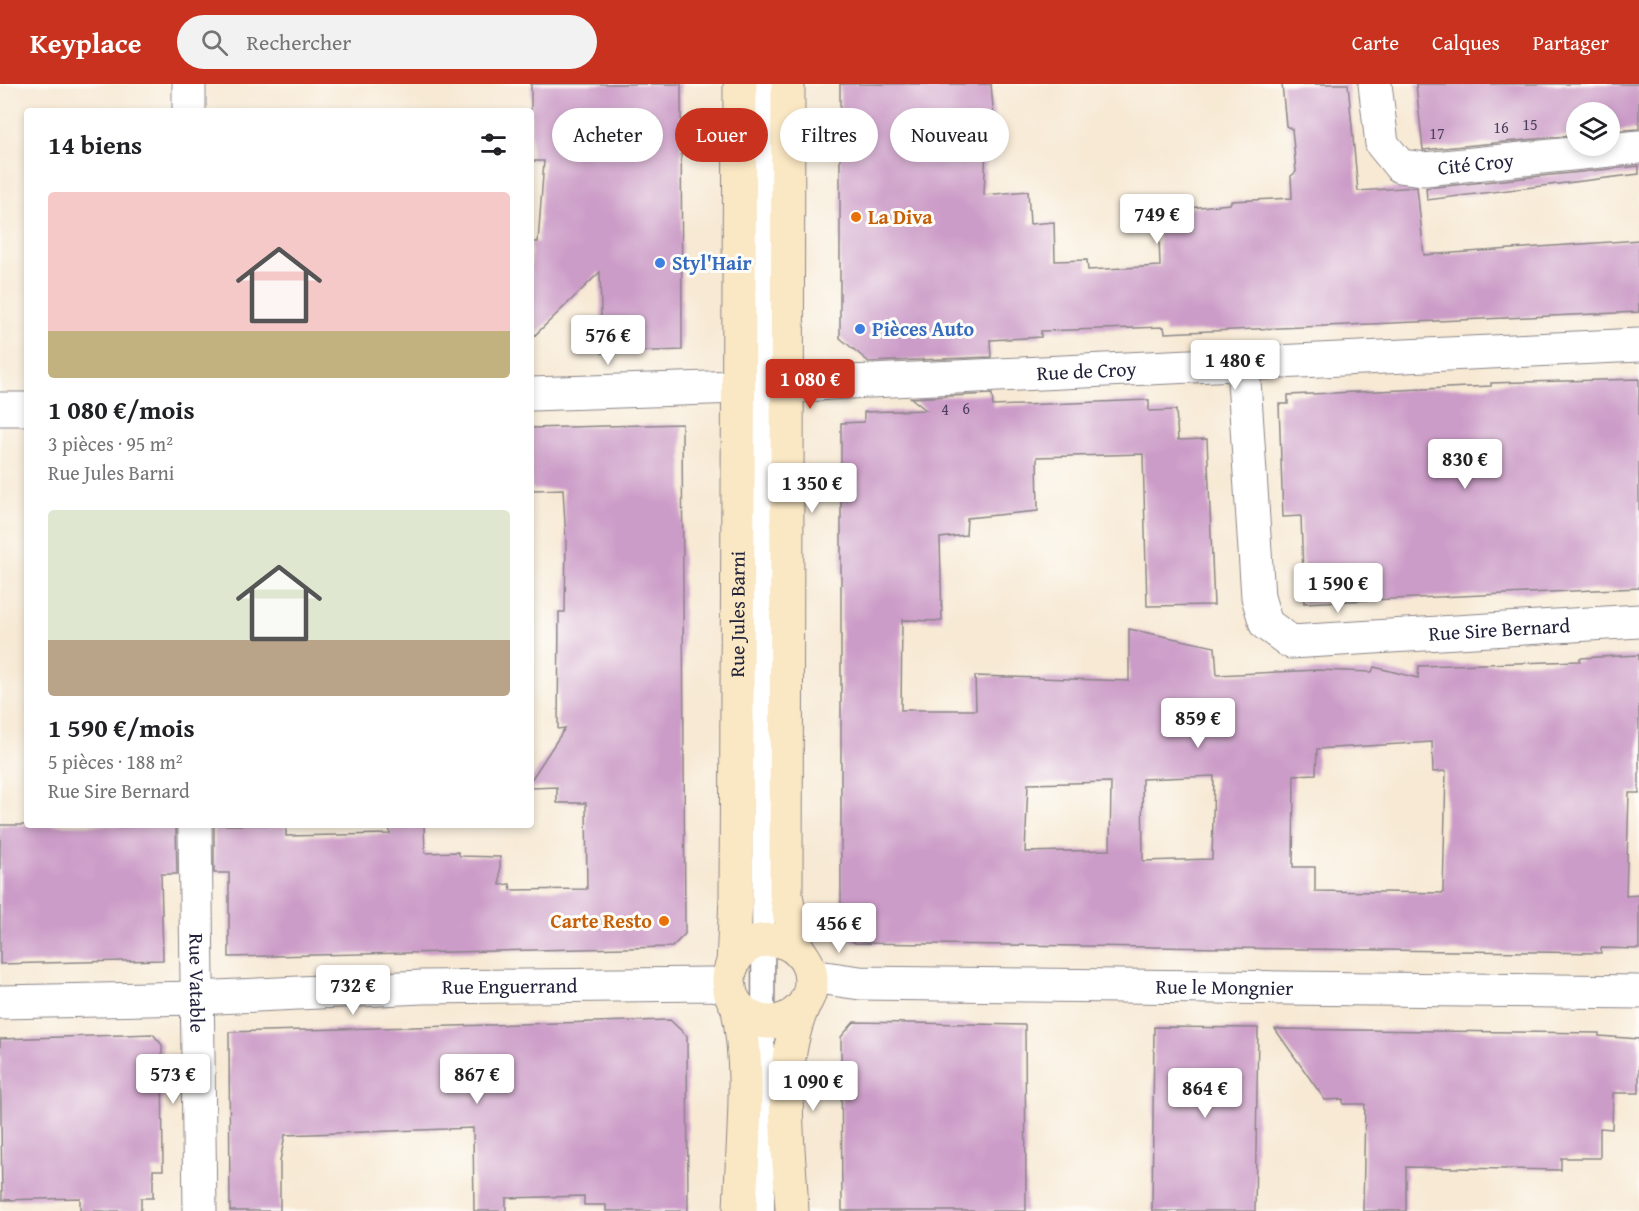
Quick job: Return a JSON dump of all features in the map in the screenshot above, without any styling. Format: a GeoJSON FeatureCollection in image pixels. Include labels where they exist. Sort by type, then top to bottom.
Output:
{"type":"FeatureCollection","features":[{"type":"Feature","properties":{"kind":"main road","name":"Rue Jules Barni"},"geometry":{"type":"LineString","coordinates":[[740,84],[741,995],[744,1059],[740,1211]]}},
{"type":"Feature","properties":{"kind":"main road"},"geometry":{"type":"LineString","coordinates":[[788,84],[786,895],[795,944],[805,979],[789,1046],[787,1094],[792,1211]]}},
{"type":"Feature","properties":{"kind":"main road"},"geometry":{"type":"LineString","coordinates":[[763,940],[786,944],[805,979],[785,1019],[741,995],[748,947],[763,940]]}},
{"type":"Feature","properties":{"kind":"street"},"geometry":{"type":"LineString","coordinates":[[189,84],[189,108]]}},
{"type":"Feature","properties":{"kind":"street","name":"Cité Croy"},"geometry":{"type":"LineString","coordinates":[[1375,84],[1382,144],[1400,166],[1425,169],[1639,147]]}},
{"type":"Feature","properties":{"kind":"street","name":"Rue de Croy"},"geometry":{"type":"LineString","coordinates":[[787,387],[829,383],[1639,345]]}},
{"type":"Feature","properties":{"kind":"street","name":"Rue Sire Bernard"},"geometry":{"type":"LineString","coordinates":[[1243,365],[1258,597],[1266,624],[1291,642],[1639,621]]}},
{"type":"Feature","properties":{"kind":"street"},"geometry":{"type":"LineString","coordinates":[[534,394],[739,387]]}},
{"type":"Feature","properties":{"kind":"street"},"geometry":{"type":"LineString","coordinates":[[0,410],[24,409]]}},
{"type":"Feature","properties":{"kind":"street","name":"Rue Vatable"},"geometry":{"type":"LineString","coordinates":[[195,828],[200,1211]]}},
{"type":"Feature","properties":{"kind":"street","name":"Rue le Mongnier"},"geometry":{"type":"LineString","coordinates":[[805,979],[860,983],[1639,992]]}},
{"type":"Feature","properties":{"kind":"street","name":"Rue Enguerrand"},"geometry":{"type":"LineString","coordinates":[[0,1002],[197,998],[422,987],[711,984],[741,995]]}},
{"type":"Feature","properties":{"kind":"lane"},"geometry":{"type":"LineString","coordinates":[[763,1211],[741,995],[763,940],[764,84]]}},
{"type":"Feature","properties":{"kind":"building"},"geometry":{"type":"Polygon","coordinates":[[[531,84],[681,84],[681,108],[675,108],[675,162],[681,162],[682,350],[602,353],[600,272],[534,336],[534,242],[538,242],[544,161],[534,161],[534,108],[531,108],[531,84]]]}},
{"type":"Feature","properties":{"kind":"building"},"geometry":{"type":"Polygon","coordinates":[[[840,84],[991,84],[993,108],[890,108],[890,162],[985,162],[984,195],[1028,191],[1030,224],[1054,222],[1055,261],[1087,260],[1088,270],[1160,266],[1158,211],[1230,204],[1231,201],[1292,198],[1291,176],[1296,172],[1294,149],[1292,129],[1286,126],[1282,84],[1348,84],[1358,191],[1417,187],[1424,255],[1639,240],[1639,312],[1165,333],[1164,327],[1041,331],[1041,337],[990,340],[991,357],[869,362],[840,338],[840,162],[878,162],[878,108],[840,108],[840,84]]]}},
{"type":"Feature","properties":{"kind":"building"},"geometry":{"type":"Polygon","coordinates":[[[1416,84],[1639,84],[1639,129],[1620,130],[1620,102],[1566,102],[1566,136],[1423,150],[1416,84]]]}},
{"type":"Feature","properties":{"kind":"building"},"geometry":{"type":"Polygon","coordinates":[[[1639,166],[1639,174],[1427,200],[1426,188],[1639,166]]]}},
{"type":"Feature","properties":{"kind":"building"},"geometry":{"type":"Polygon","coordinates":[[[1639,379],[1639,588],[1304,603],[1301,516],[1283,517],[1279,404],[1288,404],[1288,395],[1491,386],[1491,383],[1639,379]]]}},
{"type":"Feature","properties":{"kind":"building"},"geometry":{"type":"Polygon","coordinates":[[[992,394],[993,406],[1149,400],[1149,411],[1176,410],[1178,440],[1207,439],[1214,605],[1147,606],[1143,454],[1037,457],[1038,511],[967,518],[966,535],[940,538],[942,621],[902,620],[901,710],[976,710],[975,676],[1129,681],[1129,629],[1215,647],[1217,675],[1317,670],[1372,672],[1374,667],[1418,678],[1419,666],[1580,661],[1580,658],[1639,655],[1639,793],[1629,793],[1626,896],[1639,895],[1639,949],[1601,948],[1601,953],[855,943],[841,930],[841,423],[864,422],[864,412],[926,410],[911,398],[992,394]],[[1432,742],[1317,749],[1316,774],[1294,775],[1293,867],[1315,867],[1315,891],[1443,893],[1446,771],[1433,772],[1432,742]],[[1214,776],[1142,779],[1143,861],[1212,859],[1214,776]],[[1111,782],[1028,784],[1025,852],[1110,850],[1111,782]]]}},
{"type":"Feature","properties":{"kind":"building"},"geometry":{"type":"Polygon","coordinates":[[[682,424],[685,934],[672,947],[229,957],[229,873],[214,873],[214,828],[286,828],[286,836],[390,834],[389,828],[424,828],[425,853],[458,852],[460,856],[500,857],[500,885],[510,884],[511,890],[587,889],[586,803],[557,803],[557,787],[534,788],[534,775],[565,728],[558,729],[559,612],[565,612],[566,541],[563,489],[534,490],[534,428],[682,424]]]}},
{"type":"Feature","properties":{"kind":"building"},"geometry":{"type":"Polygon","coordinates":[[[0,825],[24,825],[24,828],[176,828],[177,874],[161,874],[163,960],[0,964],[0,825]]]}},
{"type":"Feature","properties":{"kind":"building"},"geometry":{"type":"Polygon","coordinates":[[[670,1020],[687,1036],[688,1211],[606,1211],[606,1205],[584,1205],[584,1196],[506,1198],[506,1211],[474,1211],[473,1128],[285,1135],[280,1161],[280,1211],[230,1211],[229,1032],[670,1020]]]}},
{"type":"Feature","properties":{"kind":"building"},"geometry":{"type":"Polygon","coordinates":[[[854,1022],[1025,1025],[1026,1211],[842,1211],[841,1037],[854,1022]]]}},
{"type":"Feature","properties":{"kind":"building"},"geometry":{"type":"Polygon","coordinates":[[[1154,1027],[1258,1028],[1255,1211],[1152,1211],[1154,1027]]]}},
{"type":"Feature","properties":{"kind":"building"},"geometry":{"type":"Polygon","coordinates":[[[1275,1029],[1599,1033],[1599,1036],[1639,1039],[1639,1093],[1613,1093],[1612,1129],[1600,1128],[1600,1158],[1561,1158],[1561,1170],[1406,1167],[1406,1211],[1363,1211],[1365,1104],[1343,1104],[1343,1099],[1325,1100],[1275,1029]]]}},
{"type":"Feature","properties":{"kind":"building"},"geometry":{"type":"Polygon","coordinates":[[[153,1034],[162,1045],[163,1170],[153,1170],[153,1198],[141,1198],[141,1211],[80,1211],[80,1198],[2,1200],[0,1039],[153,1034]]]}},
{"type":"Feature","properties":{"kind":"place","name":"La Diva"},"geometry":{"type":"Point","coordinates":[856,217]}},
{"type":"Feature","properties":{"kind":"place","name":"Styl'Hair"},"geometry":{"type":"Point","coordinates":[660,263]}},
{"type":"Feature","properties":{"kind":"place","name":"Pièces Auto"},"geometry":{"type":"Point","coordinates":[860,329]}},
{"type":"Feature","properties":{"kind":"place","name":"Carte Resto"},"geometry":{"type":"Point","coordinates":[664,921]}}]}
